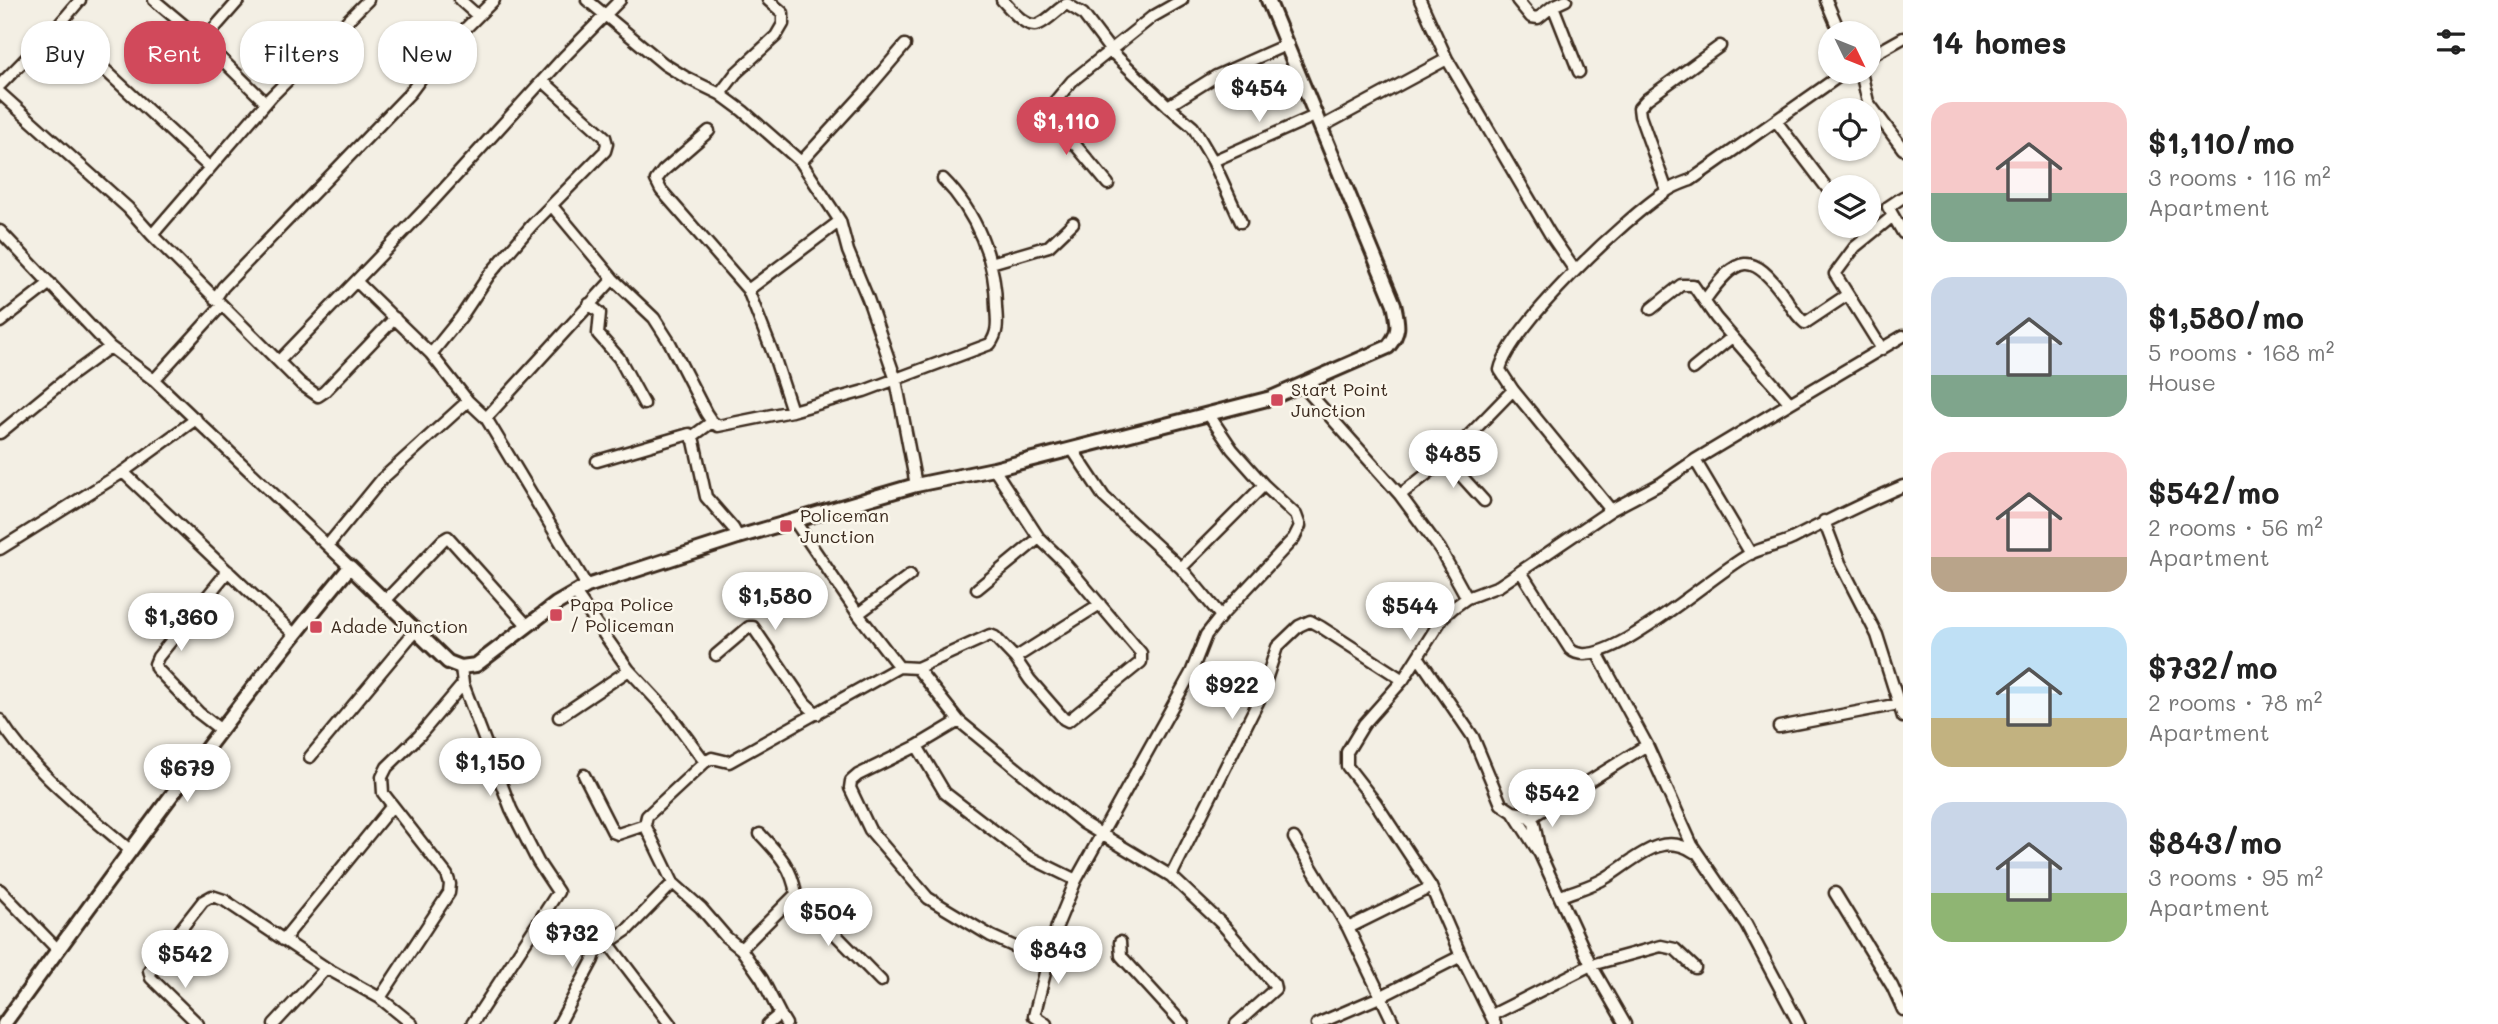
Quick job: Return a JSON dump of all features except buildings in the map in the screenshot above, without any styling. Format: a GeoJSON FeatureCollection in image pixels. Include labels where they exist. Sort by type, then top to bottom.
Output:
{"type":"FeatureCollection","features":[{"type":"Feature","properties":{"kind":"street"},"geometry":{"type":"LineString","coordinates":[[62,21],[80,0]]}},
{"type":"Feature","properties":{"kind":"street"},"geometry":{"type":"LineString","coordinates":[[154,0],[179,21]]}},
{"type":"Feature","properties":{"kind":"street"},"geometry":{"type":"LineString","coordinates":[[220,21],[239,0]]}},
{"type":"Feature","properties":{"kind":"street"},"geometry":{"type":"LineString","coordinates":[[152,235],[266,103],[368,0]]}},
{"type":"Feature","properties":{"kind":"street"},"geometry":{"type":"LineString","coordinates":[[460,0],[478,16]]}},
{"type":"Feature","properties":{"kind":"street"},"geometry":{"type":"LineString","coordinates":[[154,380],[218,302],[223,287],[410,93],[436,58],[494,0]]}},
{"type":"Feature","properties":{"kind":"street"},"geometry":{"type":"LineString","coordinates":[[587,0],[664,64],[720,94],[743,111],[802,162],[840,221],[848,251],[868,299],[896,380],[916,485]]}},
{"type":"Feature","properties":{"kind":"street"},"geometry":{"type":"LineString","coordinates":[[279,361],[620,0]]}},
{"type":"Feature","properties":{"kind":"street"},"geometry":{"type":"LineString","coordinates":[[720,94],[736,73],[776,36],[783,24],[783,13],[768,0]]}},
{"type":"Feature","properties":{"kind":"street"},"geometry":{"type":"LineString","coordinates":[[1002,0],[1032,25],[1039,25],[1067,4],[1076,8],[1111,51],[1168,106],[1188,121],[1213,161],[1241,222]]}},
{"type":"Feature","properties":{"kind":"street"},"geometry":{"type":"LineString","coordinates":[[1108,184],[1047,111],[1072,81],[1152,17],[1182,0]]}},
{"type":"Feature","properties":{"kind":"street"},"geometry":{"type":"LineString","coordinates":[[0,231],[110,347],[154,380],[196,419],[448,662],[461,667],[476,665],[527,625],[587,586],[738,537],[916,485],[1072,449],[1271,398],[1388,347],[1396,337],[1398,326],[1394,304],[1268,0]]}},
{"type":"Feature","properties":{"kind":"street"},"geometry":{"type":"LineString","coordinates":[[1420,0],[1447,59],[1550,234],[1574,269]]}},
{"type":"Feature","properties":{"kind":"street"},"geometry":{"type":"LineString","coordinates":[[1517,0],[1531,17],[1538,18],[1566,0]]}},
{"type":"Feature","properties":{"kind":"street"},"geometry":{"type":"LineString","coordinates":[[1826,0],[1835,21]]}},
{"type":"Feature","properties":{"kind":"street"},"geometry":{"type":"LineString","coordinates":[[1553,6],[1579,72]]}},
{"type":"Feature","properties":{"kind":"street"},"geometry":{"type":"LineString","coordinates":[[1881,50],[1903,37]]}},
{"type":"Feature","properties":{"kind":"street"},"geometry":{"type":"LineString","coordinates":[[1168,106],[1216,76],[1288,44]]}},
{"type":"Feature","properties":{"kind":"street"},"geometry":{"type":"LineString","coordinates":[[802,162],[905,45]]}},
{"type":"Feature","properties":{"kind":"street"},"geometry":{"type":"LineString","coordinates":[[1667,191],[1640,116],[1640,108],[1647,99],[1720,47]]}},
{"type":"Feature","properties":{"kind":"street"},"geometry":{"type":"LineString","coordinates":[[1213,161],[1319,121],[1447,59]]}},
{"type":"Feature","properties":{"kind":"street"},"geometry":{"type":"LineString","coordinates":[[0,85],[21,64]]}},
{"type":"Feature","properties":{"kind":"street"},"geometry":{"type":"LineString","coordinates":[[226,64],[266,103]]}},
{"type":"Feature","properties":{"kind":"street"},"geometry":{"type":"LineString","coordinates":[[110,75],[209,167]]}},
{"type":"Feature","properties":{"kind":"street"},"geometry":{"type":"LineString","coordinates":[[431,354],[461,317],[489,275],[532,225],[605,151],[605,137],[543,81]]}},
{"type":"Feature","properties":{"kind":"street"},"geometry":{"type":"LineString","coordinates":[[1611,510],[1513,390],[1500,370],[1502,361],[1514,342],[1574,269],[1667,191],[1691,180],[1827,84]]}},
{"type":"Feature","properties":{"kind":"street"},"geometry":{"type":"LineString","coordinates":[[1864,84],[1868,102],[1903,149]]}},
{"type":"Feature","properties":{"kind":"street"},"geometry":{"type":"LineString","coordinates":[[0,93],[128,208],[218,302],[301,384],[318,396],[324,393],[395,318]]}},
{"type":"Feature","properties":{"kind":"street"},"geometry":{"type":"LineString","coordinates":[[1776,121],[1818,176]]}},
{"type":"Feature","properties":{"kind":"street"},"geometry":{"type":"LineString","coordinates":[[709,131],[656,180],[661,190],[748,290],[792,411]]}},
{"type":"Feature","properties":{"kind":"street"},"geometry":{"type":"LineString","coordinates":[[552,205],[613,279],[654,318],[712,422],[718,426],[792,411],[896,380],[990,344],[997,335],[996,283],[991,263],[966,205],[943,179]]}},
{"type":"Feature","properties":{"kind":"street"},"geometry":{"type":"LineString","coordinates":[[1903,197],[1889,205],[1888,209],[1903,233]]}},
{"type":"Feature","properties":{"kind":"street"},"geometry":{"type":"LineString","coordinates":[[1882,349],[1835,274],[1854,247],[1893,216]]}},
{"type":"Feature","properties":{"kind":"street"},"geometry":{"type":"LineString","coordinates":[[748,290],[840,221]]}},
{"type":"Feature","properties":{"kind":"street"},"geometry":{"type":"LineString","coordinates":[[991,263],[1049,246],[1073,223]]}},
{"type":"Feature","properties":{"kind":"street"},"geometry":{"type":"LineString","coordinates":[[1705,300],[1731,268],[1746,263],[1759,267],[1771,278],[1804,323],[1847,295]]}},
{"type":"Feature","properties":{"kind":"street"},"geometry":{"type":"LineString","coordinates":[[486,418],[613,279]]}},
{"type":"Feature","properties":{"kind":"street"},"geometry":{"type":"LineString","coordinates":[[356,281],[431,354],[468,401],[486,418],[587,586]]}},
{"type":"Feature","properties":{"kind":"street"},"geometry":{"type":"LineString","coordinates":[[0,322],[50,283]]}},
{"type":"Feature","properties":{"kind":"street"},"geometry":{"type":"LineString","coordinates":[[1651,309],[1677,287],[1686,284],[1696,287],[1732,337],[1790,403]]}},
{"type":"Feature","properties":{"kind":"street"},"geometry":{"type":"LineString","coordinates":[[589,304],[600,313],[598,334],[619,358],[644,404]]}},
{"type":"Feature","properties":{"kind":"street"},"geometry":{"type":"LineString","coordinates":[[1695,968],[1675,949],[1665,946],[1591,965],[1494,1019],[1461,956],[1431,887],[1375,802],[1352,774],[1346,759],[1364,724],[1403,680],[1443,617],[1467,598],[1490,591],[1611,510],[1660,484],[1695,460],[1903,336]]}},
{"type":"Feature","properties":{"kind":"street"},"geometry":{"type":"LineString","coordinates":[[1693,369],[1732,337]]}},
{"type":"Feature","properties":{"kind":"street"},"geometry":{"type":"LineString","coordinates":[[0,433],[110,347]]}},
{"type":"Feature","properties":{"kind":"street"},"geometry":{"type":"LineString","coordinates":[[1302,386],[1400,495],[1440,549],[1467,598]]}},
{"type":"Feature","properties":{"kind":"street"},"geometry":{"type":"LineString","coordinates":[[1400,495],[1446,459],[1513,390]]}},
{"type":"Feature","properties":{"kind":"street"},"geometry":{"type":"LineString","coordinates":[[328,545],[382,479],[468,401]]}},
{"type":"Feature","properties":{"kind":"street"},"geometry":{"type":"LineString","coordinates":[[1046,1024],[1034,1016],[1057,926],[1076,880],[1191,673],[1206,635],[1294,538],[1300,526],[1296,515],[1232,449],[1209,415]]}},
{"type":"Feature","properties":{"kind":"street"},"geometry":{"type":"LineString","coordinates":[[0,549],[123,472],[196,419]]}},
{"type":"Feature","properties":{"kind":"street"},"geometry":{"type":"LineString","coordinates":[[693,436],[712,422]]}},
{"type":"Feature","properties":{"kind":"street"},"geometry":{"type":"LineString","coordinates":[[597,461],[690,434],[693,436]]}},
{"type":"Feature","properties":{"kind":"street"},"geometry":{"type":"LineString","coordinates":[[693,436],[706,497],[738,537]]}},
{"type":"Feature","properties":{"kind":"street"},"geometry":{"type":"LineString","coordinates":[[1072,449],[1104,497],[1181,568],[1221,616]]}},
{"type":"Feature","properties":{"kind":"street"},"geometry":{"type":"LineString","coordinates":[[1446,459],[1484,501]]}},
{"type":"Feature","properties":{"kind":"street"},"geometry":{"type":"LineString","coordinates":[[1695,460],[1751,554]]}},
{"type":"Feature","properties":{"kind":"street"},"geometry":{"type":"LineString","coordinates":[[786,1024],[762,979],[741,949],[673,883],[645,825],[647,816],[712,758],[729,762],[899,667],[916,668],[990,635],[1015,658],[1030,680],[1063,719],[1068,721],[1074,719],[1141,662],[1141,653],[1063,561],[1039,538],[994,468]]}},
{"type":"Feature","properties":{"kind":"street"},"geometry":{"type":"LineString","coordinates":[[123,472],[294,634]]}},
{"type":"Feature","properties":{"kind":"street"},"geometry":{"type":"LineString","coordinates":[[1181,568],[1264,485]]}},
{"type":"Feature","properties":{"kind":"street"},"geometry":{"type":"LineString","coordinates":[[1521,572],[1570,649],[1578,654],[1597,653],[1665,615],[1751,554],[1792,539],[1824,521],[1903,486]]}},
{"type":"Feature","properties":{"kind":"street"},"geometry":{"type":"LineString","coordinates":[[794,520],[858,614],[899,667]]}},
{"type":"Feature","properties":{"kind":"street"},"geometry":{"type":"LineString","coordinates":[[1824,521],[1840,563],[1877,635],[1903,716]]}},
{"type":"Feature","properties":{"kind":"street"},"geometry":{"type":"LineString","coordinates":[[385,601],[448,537],[527,625]]}},
{"type":"Feature","properties":{"kind":"street"},"geometry":{"type":"LineString","coordinates":[[977,589],[1039,538]]}},
{"type":"Feature","properties":{"kind":"street"},"geometry":{"type":"LineString","coordinates":[[4,1024],[221,730],[294,634],[350,568]]}},
{"type":"Feature","properties":{"kind":"street"},"geometry":{"type":"LineString","coordinates":[[221,730],[184,699],[155,664],[228,571]]}},
{"type":"Feature","properties":{"kind":"street"},"geometry":{"type":"LineString","coordinates":[[858,614],[909,575]]}},
{"type":"Feature","properties":{"kind":"street"},"geometry":{"type":"LineString","coordinates":[[575,593],[629,670],[667,711],[705,762]]}},
{"type":"Feature","properties":{"kind":"street"},"geometry":{"type":"LineString","coordinates":[[1015,658],[1100,604]]}},
{"type":"Feature","properties":{"kind":"street"},"geometry":{"type":"LineString","coordinates":[[1171,876],[1260,698],[1277,647],[1299,626],[1310,621],[1321,626],[1403,680]]}},
{"type":"Feature","properties":{"kind":"street"},"geometry":{"type":"LineString","coordinates":[[716,655],[749,627],[753,627],[805,703],[817,714]]}},
{"type":"Feature","properties":{"kind":"street"},"geometry":{"type":"LineString","coordinates":[[310,757],[415,631]]}},
{"type":"Feature","properties":{"kind":"street"},"geometry":{"type":"LineString","coordinates":[[1597,653],[1647,746],[1686,832],[1746,925],[1799,1024]]}},
{"type":"Feature","properties":{"kind":"street"},"geometry":{"type":"LineString","coordinates":[[1419,658],[1473,737],[1497,799],[1505,808],[1530,818],[1536,830],[1540,854]]}},
{"type":"Feature","properties":{"kind":"street"},"geometry":{"type":"LineString","coordinates":[[461,667],[463,684],[511,809],[538,862],[558,892],[472,1024]]}},
{"type":"Feature","properties":{"kind":"street"},"geometry":{"type":"LineString","coordinates":[[916,668],[959,721],[1083,822],[1171,876],[1222,924],[1274,984],[1275,989],[1236,1024]]}},
{"type":"Feature","properties":{"kind":"street"},"geometry":{"type":"LineString","coordinates":[[559,717],[629,670]]}},
{"type":"Feature","properties":{"kind":"street"},"geometry":{"type":"LineString","coordinates":[[380,998],[449,892],[450,884],[447,874],[383,793],[382,777],[387,767],[419,736],[463,684]]}},
{"type":"Feature","properties":{"kind":"street"},"geometry":{"type":"LineString","coordinates":[[1779,727],[1899,704]]}},
{"type":"Feature","properties":{"kind":"street"},"geometry":{"type":"LineString","coordinates":[[0,720],[25,753],[131,851]]}},
{"type":"Feature","properties":{"kind":"street"},"geometry":{"type":"LineString","coordinates":[[959,721],[917,746],[858,775],[851,781],[850,788],[870,830],[928,898],[991,936],[1013,946]]}},
{"type":"Feature","properties":{"kind":"street"},"geometry":{"type":"LineString","coordinates":[[917,746],[945,793],[1027,856],[1076,880]]}},
{"type":"Feature","properties":{"kind":"street"},"geometry":{"type":"LineString","coordinates":[[1530,818],[1647,746]]}},
{"type":"Feature","properties":{"kind":"street"},"geometry":{"type":"LineString","coordinates":[[584,775],[613,832],[618,834],[645,825]]}},
{"type":"Feature","properties":{"kind":"street"},"geometry":{"type":"LineString","coordinates":[[284,940],[392,806]]}},
{"type":"Feature","properties":{"kind":"street"},"geometry":{"type":"LineString","coordinates":[[1513,812],[1540,854],[1591,965],[1625,1024]]}},
{"type":"Feature","properties":{"kind":"street"},"geometry":{"type":"LineString","coordinates":[[760,834],[778,853],[793,877],[796,894],[881,981]]}},
{"type":"Feature","properties":{"kind":"street"},"geometry":{"type":"LineString","coordinates":[[1294,838],[1348,928],[1394,1024]]}},
{"type":"Feature","properties":{"kind":"street"},"geometry":{"type":"LineString","coordinates":[[1561,896],[1605,879],[1658,846],[1676,843],[1700,857]]}},
{"type":"Feature","properties":{"kind":"street"},"geometry":{"type":"LineString","coordinates":[[559,1024],[596,951],[627,930],[673,883]]}},
{"type":"Feature","properties":{"kind":"street"},"geometry":{"type":"LineString","coordinates":[[1348,928],[1431,887]]}},
{"type":"Feature","properties":{"kind":"street"},"geometry":{"type":"LineString","coordinates":[[0,890],[58,950]]}},
{"type":"Feature","properties":{"kind":"street"},"geometry":{"type":"LineString","coordinates":[[1835,893],[1892,986],[1903,1010]]}},
{"type":"Feature","properties":{"kind":"street"},"geometry":{"type":"LineString","coordinates":[[741,949],[796,894]]}},
{"type":"Feature","properties":{"kind":"street"},"geometry":{"type":"LineString","coordinates":[[198,1024],[151,978],[149,970],[203,901],[212,896],[224,900],[326,968],[380,998],[412,1024]]}},
{"type":"Feature","properties":{"kind":"street"},"geometry":{"type":"LineString","coordinates":[[1120,942],[1121,956],[1183,1024]]}},
{"type":"Feature","properties":{"kind":"street"},"geometry":{"type":"LineString","coordinates":[[609,944],[670,1024]]}},
{"type":"Feature","properties":{"kind":"street"},"geometry":{"type":"LineString","coordinates":[[1317,1024],[1382,996],[1461,956]]}},
{"type":"Feature","properties":{"kind":"street"},"geometry":{"type":"LineString","coordinates":[[274,1024],[326,968]]}},
{"type":"Feature","properties":{"kind":"street"},"geometry":{"type":"LineString","coordinates":[[768,1024],[780,1014]]}},
{"type":"Feature","properties":{"kind":"place","name":"Start Point Junction"},"geometry":{"type":"Point","coordinates":[1277,400]}},
{"type":"Feature","properties":{"kind":"place","name":"Policeman Junction"},"geometry":{"type":"Point","coordinates":[786,526]}},
{"type":"Feature","properties":{"kind":"place","name":"Papa Police / Policeman"},"geometry":{"type":"Point","coordinates":[556,615]}},
{"type":"Feature","properties":{"kind":"place","name":"Adade Junction"},"geometry":{"type":"Point","coordinates":[316,627]}}]}
